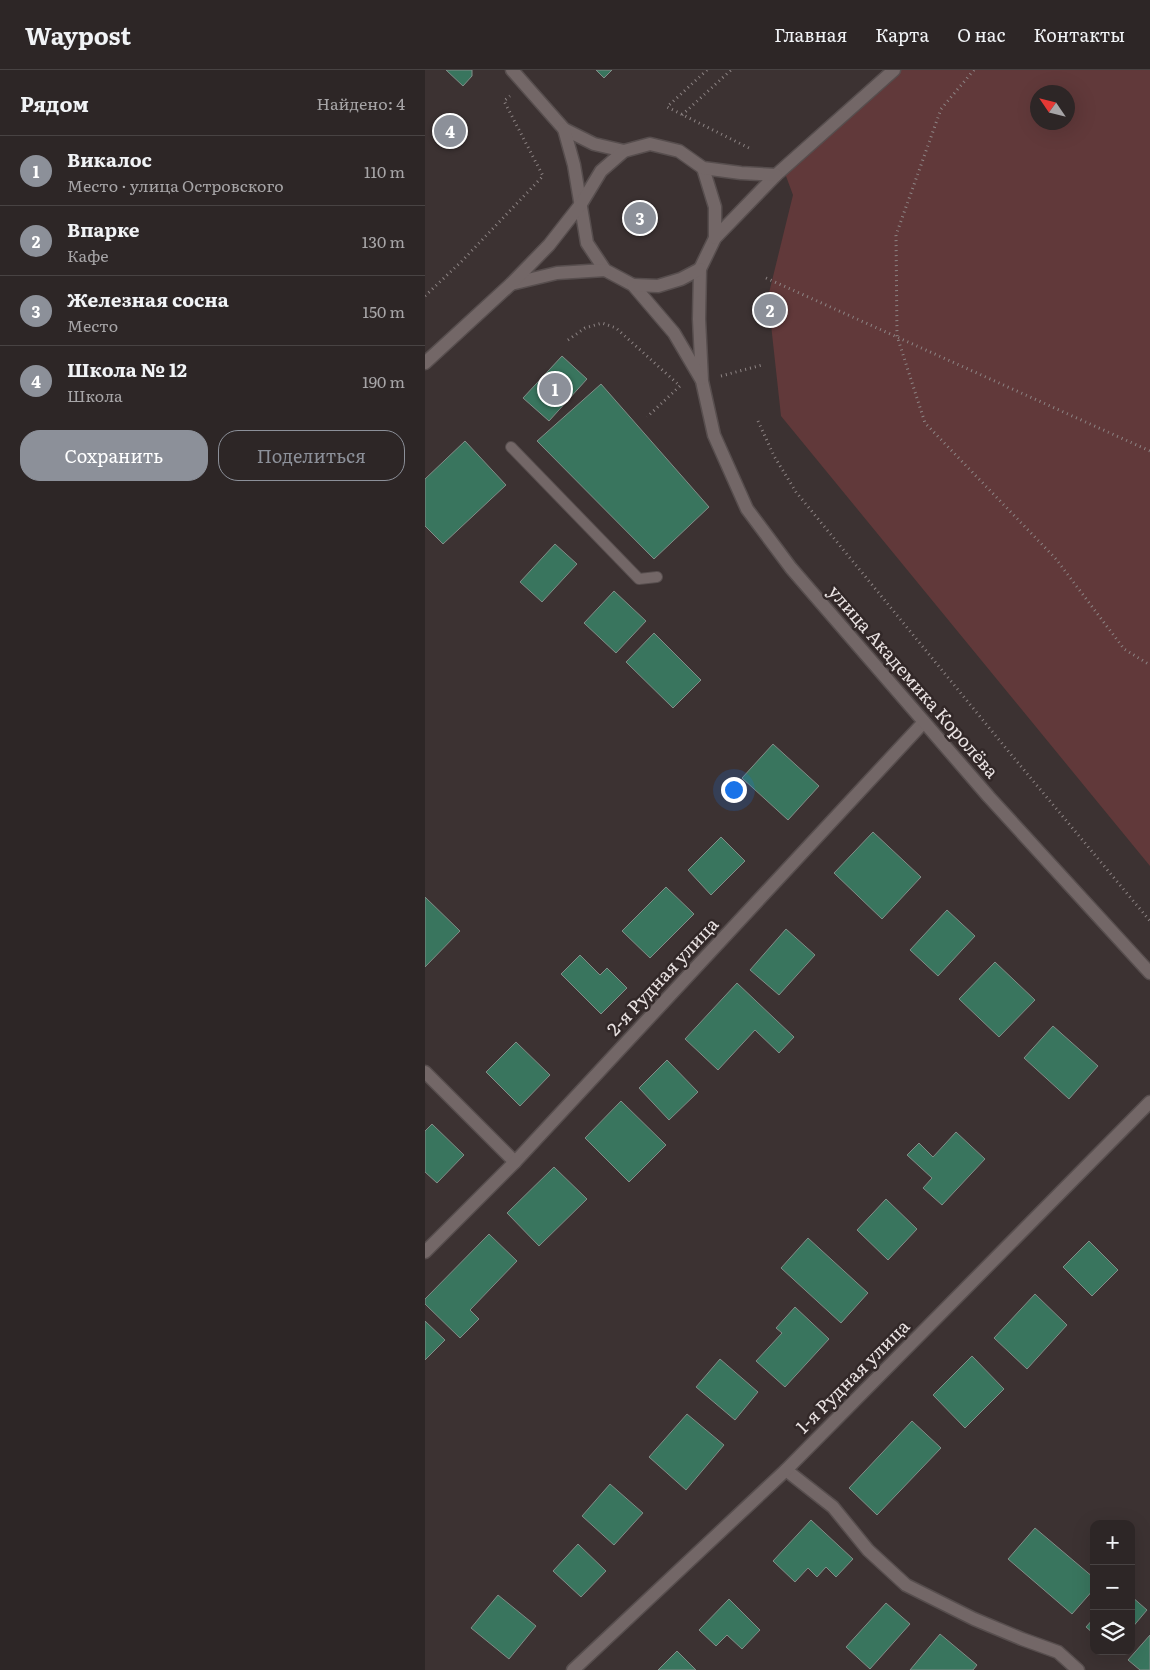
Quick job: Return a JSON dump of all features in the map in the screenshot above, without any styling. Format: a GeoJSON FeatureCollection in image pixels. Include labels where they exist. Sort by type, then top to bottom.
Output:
{"type":"FeatureCollection","features":[{"type":"Feature","properties":{"kind":"street"},"geometry":{"type":"LineString","coordinates":[[512,70],[564,129],[594,144],[624,151]]}},
{"type":"Feature","properties":{"kind":"street"},"geometry":{"type":"LineString","coordinates":[[702,381],[699,319],[700,269],[715,238],[776,174],[894,70]]}},
{"type":"Feature","properties":{"kind":"street"},"geometry":{"type":"LineString","coordinates":[[564,129],[574,166],[587,244],[605,270],[633,285],[674,333],[702,381]]}},
{"type":"Feature","properties":{"kind":"street"},"geometry":{"type":"LineString","coordinates":[[425,363],[511,284],[549,245],[581,204],[601,170],[624,151],[650,144],[679,151],[703,168],[741,173],[776,174]]}},
{"type":"Feature","properties":{"kind":"street"},"geometry":{"type":"LineString","coordinates":[[703,168],[715,207],[715,238]]}},
{"type":"Feature","properties":{"kind":"street"},"geometry":{"type":"LineString","coordinates":[[633,285],[658,286],[681,279],[700,269]]}},
{"type":"Feature","properties":{"kind":"street"},"geometry":{"type":"LineString","coordinates":[[511,284],[557,273],[605,270]]}},
{"type":"Feature","properties":{"kind":"street","name":"улица Академика Королёва"},"geometry":{"type":"LineString","coordinates":[[702,381],[714,435],[747,509],[791,568],[924,722],[1150,974]]}},
{"type":"Feature","properties":{"kind":"street","name":"2-я Рудная улица"},"geometry":{"type":"LineString","coordinates":[[425,1252],[515,1162],[924,722]]}},
{"type":"Feature","properties":{"kind":"street"},"geometry":{"type":"LineString","coordinates":[[425,1072],[515,1162]]}},
{"type":"Feature","properties":{"kind":"street","name":"1-я Рудная улица"},"geometry":{"type":"LineString","coordinates":[[573,1670],[786,1470],[1150,1102]]}},
{"type":"Feature","properties":{"kind":"street"},"geometry":{"type":"LineString","coordinates":[[786,1470],[833,1507],[867,1550],[906,1585],[974,1619],[1058,1652],[1078,1670]]}},
{"type":"Feature","properties":{"kind":"lane"},"geometry":{"type":"LineString","coordinates":[[511,447],[639,579],[657,577]]}},
{"type":"Feature","properties":{"kind":"path"},"geometry":{"type":"LineString","coordinates":[[707,70],[667,107],[749,148]]}},
{"type":"Feature","properties":{"kind":"path"},"geometry":{"type":"LineString","coordinates":[[682,115],[731,70]]}},
{"type":"Feature","properties":{"kind":"path"},"geometry":{"type":"LineString","coordinates":[[974,70],[941,109],[896,235],[897,336],[925,423],[1056,559],[1124,649],[1150,665]]}},
{"type":"Feature","properties":{"kind":"path"},"geometry":{"type":"LineString","coordinates":[[425,296],[462,261],[543,176],[504,101],[524,82]]}},
{"type":"Feature","properties":{"kind":"path"},"geometry":{"type":"LineString","coordinates":[[766,278],[1150,451]]}},
{"type":"Feature","properties":{"kind":"path"},"geometry":{"type":"LineString","coordinates":[[569,340],[585,328],[602,323],[616,328],[680,386],[647,417]]}},
{"type":"Feature","properties":{"kind":"path"},"geometry":{"type":"LineString","coordinates":[[719,376],[762,365]]}},
{"type":"Feature","properties":{"kind":"path"},"geometry":{"type":"LineString","coordinates":[[758,421],[774,456],[796,492],[1150,921]]}},
{"type":"Feature","properties":{"kind":"shaded area"},"geometry":{"type":"Polygon","coordinates":[[[894,70],[1150,70],[1150,866],[781,416],[768,297],[793,195],[783,168],[894,70]]]}},
{"type":"Feature","properties":{"kind":"building"},"geometry":{"type":"Polygon","coordinates":[[[446,70],[472,70],[472,76],[463,86],[446,70]]]}},
{"type":"Feature","properties":{"kind":"building"},"geometry":{"type":"Polygon","coordinates":[[[596,70],[612,70],[604,78],[596,70]]]}},
{"type":"Feature","properties":{"kind":"building"},"geometry":{"type":"Polygon","coordinates":[[[562,356],[587,379],[549,421],[523,398],[562,356]]]}},
{"type":"Feature","properties":{"kind":"building"},"geometry":{"type":"Polygon","coordinates":[[[601,384],[709,507],[654,559],[537,441],[601,384]]]}},
{"type":"Feature","properties":{"kind":"building"},"geometry":{"type":"Polygon","coordinates":[[[465,441],[506,485],[443,544],[425,526],[425,479],[465,441]]]}},
{"type":"Feature","properties":{"kind":"building"},"geometry":{"type":"Polygon","coordinates":[[[555,544],[577,564],[542,602],[520,582],[555,544]]]}},
{"type":"Feature","properties":{"kind":"building"},"geometry":{"type":"Polygon","coordinates":[[[614,591],[646,621],[616,653],[584,623],[614,591]]]}},
{"type":"Feature","properties":{"kind":"building"},"geometry":{"type":"Polygon","coordinates":[[[654,633],[701,680],[673,708],[626,662],[654,633]]]}},
{"type":"Feature","properties":{"kind":"building"},"geometry":{"type":"Polygon","coordinates":[[[773,744],[819,786],[788,820],[742,778],[773,744]]]}},
{"type":"Feature","properties":{"kind":"building"},"geometry":{"type":"Polygon","coordinates":[[[873,832],[921,877],[882,919],[834,873],[873,832]]]}},
{"type":"Feature","properties":{"kind":"building"},"geometry":{"type":"Polygon","coordinates":[[[721,837],[745,861],[711,895],[688,870],[721,837]]]}},
{"type":"Feature","properties":{"kind":"building"},"geometry":{"type":"Polygon","coordinates":[[[666,887],[694,914],[650,958],[622,931],[666,887]]]}},
{"type":"Feature","properties":{"kind":"building"},"geometry":{"type":"Polygon","coordinates":[[[425,897],[460,931],[425,967],[425,897]]]}},
{"type":"Feature","properties":{"kind":"building"},"geometry":{"type":"Polygon","coordinates":[[[947,910],[975,936],[938,976],[910,950],[947,910]]]}},
{"type":"Feature","properties":{"kind":"building"},"geometry":{"type":"Polygon","coordinates":[[[786,929],[815,955],[779,995],[750,970],[786,929]]]}},
{"type":"Feature","properties":{"kind":"building"},"geometry":{"type":"Polygon","coordinates":[[[580,955],[600,975],[607,968],[627,988],[601,1014],[561,974],[580,955]]]}},
{"type":"Feature","properties":{"kind":"building"},"geometry":{"type":"Polygon","coordinates":[[[995,962],[1035,1000],[999,1037],[959,999],[995,962]]]}},
{"type":"Feature","properties":{"kind":"building"},"geometry":{"type":"Polygon","coordinates":[[[737,983],[794,1037],[779,1053],[755,1030],[718,1070],[685,1039],[737,983]]]}},
{"type":"Feature","properties":{"kind":"building"},"geometry":{"type":"Polygon","coordinates":[[[1053,1026],[1098,1066],[1069,1099],[1024,1058],[1053,1026]]]}},
{"type":"Feature","properties":{"kind":"building"},"geometry":{"type":"Polygon","coordinates":[[[516,1042],[550,1075],[520,1106],[486,1072],[516,1042]]]}},
{"type":"Feature","properties":{"kind":"building"},"geometry":{"type":"Polygon","coordinates":[[[667,1060],[698,1092],[669,1120],[639,1088],[667,1060]]]}},
{"type":"Feature","properties":{"kind":"building"},"geometry":{"type":"Polygon","coordinates":[[[621,1101],[666,1145],[629,1182],[585,1138],[621,1101]]]}},
{"type":"Feature","properties":{"kind":"building"},"geometry":{"type":"Polygon","coordinates":[[[432,1124],[464,1155],[437,1183],[425,1172],[425,1131],[432,1124]]]}},
{"type":"Feature","properties":{"kind":"building"},"geometry":{"type":"Polygon","coordinates":[[[956,1132],[985,1159],[942,1205],[923,1188],[932,1178],[907,1155],[919,1143],[933,1157],[956,1132]]]}},
{"type":"Feature","properties":{"kind":"building"},"geometry":{"type":"Polygon","coordinates":[[[554,1167],[587,1199],[539,1246],[507,1213],[554,1167]]]}},
{"type":"Feature","properties":{"kind":"building"},"geometry":{"type":"Polygon","coordinates":[[[886,1199],[917,1229],[888,1260],[857,1230],[886,1199]]]}},
{"type":"Feature","properties":{"kind":"building"},"geometry":{"type":"Polygon","coordinates":[[[489,1234],[517,1261],[470,1310],[479,1319],[460,1338],[425,1304],[425,1299],[489,1234]]]}},
{"type":"Feature","properties":{"kind":"building"},"geometry":{"type":"Polygon","coordinates":[[[808,1238],[868,1293],[841,1323],[781,1268],[808,1238]]]}},
{"type":"Feature","properties":{"kind":"building"},"geometry":{"type":"Polygon","coordinates":[[[1089,1241],[1118,1270],[1092,1296],[1063,1267],[1089,1241]]]}},
{"type":"Feature","properties":{"kind":"building"},"geometry":{"type":"Polygon","coordinates":[[[1035,1294],[1067,1325],[1027,1369],[994,1338],[1035,1294]]]}},
{"type":"Feature","properties":{"kind":"building"},"geometry":{"type":"Polygon","coordinates":[[[795,1307],[829,1339],[785,1387],[756,1361],[782,1333],[776,1328],[795,1307]]]}},
{"type":"Feature","properties":{"kind":"building"},"geometry":{"type":"Polygon","coordinates":[[[425,1321],[445,1340],[425,1360],[425,1321]]]}},
{"type":"Feature","properties":{"kind":"building"},"geometry":{"type":"Polygon","coordinates":[[[972,1356],[1004,1389],[965,1428],[933,1395],[972,1356]]]}},
{"type":"Feature","properties":{"kind":"building"},"geometry":{"type":"Polygon","coordinates":[[[720,1359],[758,1392],[735,1420],[696,1387],[720,1359]]]}},
{"type":"Feature","properties":{"kind":"building"},"geometry":{"type":"Polygon","coordinates":[[[687,1414],[724,1445],[686,1490],[649,1457],[687,1414]]]}},
{"type":"Feature","properties":{"kind":"building"},"geometry":{"type":"Polygon","coordinates":[[[912,1421],[941,1448],[877,1515],[849,1488],[912,1421]]]}},
{"type":"Feature","properties":{"kind":"building"},"geometry":{"type":"Polygon","coordinates":[[[610,1484],[643,1513],[614,1545],[582,1516],[610,1484]]]}},
{"type":"Feature","properties":{"kind":"building"},"geometry":{"type":"Polygon","coordinates":[[[811,1520],[853,1559],[836,1577],[826,1567],[817,1577],[808,1568],[795,1582],[773,1561],[811,1520]]]}},
{"type":"Feature","properties":{"kind":"building"},"geometry":{"type":"Polygon","coordinates":[[[1035,1528],[1090,1575],[1090,1594],[1072,1614],[1008,1559],[1035,1528]]]}},
{"type":"Feature","properties":{"kind":"building"},"geometry":{"type":"Polygon","coordinates":[[[578,1544],[606,1571],[581,1597],[553,1571],[578,1544]]]}},
{"type":"Feature","properties":{"kind":"building"},"geometry":{"type":"Polygon","coordinates":[[[498,1595],[536,1626],[509,1659],[471,1628],[498,1595]]]}},
{"type":"Feature","properties":{"kind":"building"},"geometry":{"type":"Polygon","coordinates":[[[729,1599],[760,1630],[742,1649],[727,1635],[716,1646],[699,1630],[729,1599]]]}},
{"type":"Feature","properties":{"kind":"building"},"geometry":{"type":"Polygon","coordinates":[[[1135,1600],[1147,1610],[1135,1624],[1135,1600]]]}},
{"type":"Feature","properties":{"kind":"building"},"geometry":{"type":"Polygon","coordinates":[[[886,1603],[910,1624],[870,1669],[846,1647],[886,1603]]]}},
{"type":"Feature","properties":{"kind":"building"},"geometry":{"type":"Polygon","coordinates":[[[1090,1622],[1090,1630],[1086,1627],[1090,1622]]]}},
{"type":"Feature","properties":{"kind":"building"},"geometry":{"type":"Polygon","coordinates":[[[940,1634],[977,1665],[973,1670],[910,1670],[940,1634]]]}},
{"type":"Feature","properties":{"kind":"building"},"geometry":{"type":"Polygon","coordinates":[[[1150,1635],[1150,1670],[1140,1670],[1128,1660],[1132,1655],[1135,1655],[1135,1652],[1150,1635]]]}},
{"type":"Feature","properties":{"kind":"building"},"geometry":{"type":"Polygon","coordinates":[[[677,1651],[696,1670],[658,1670],[677,1651]]]}},
{"type":"Feature","properties":{"kind":"place","name":"Школа № 12"},"geometry":{"type":"Point","coordinates":[450,131]}},
{"type":"Feature","properties":{"kind":"place","name":"Железная сосна"},"geometry":{"type":"Point","coordinates":[640,218]}},
{"type":"Feature","properties":{"kind":"place","name":"Впарке"},"geometry":{"type":"Point","coordinates":[770,310]}},
{"type":"Feature","properties":{"kind":"place","name":"Викалос"},"geometry":{"type":"Point","coordinates":[555,389]}}]}
